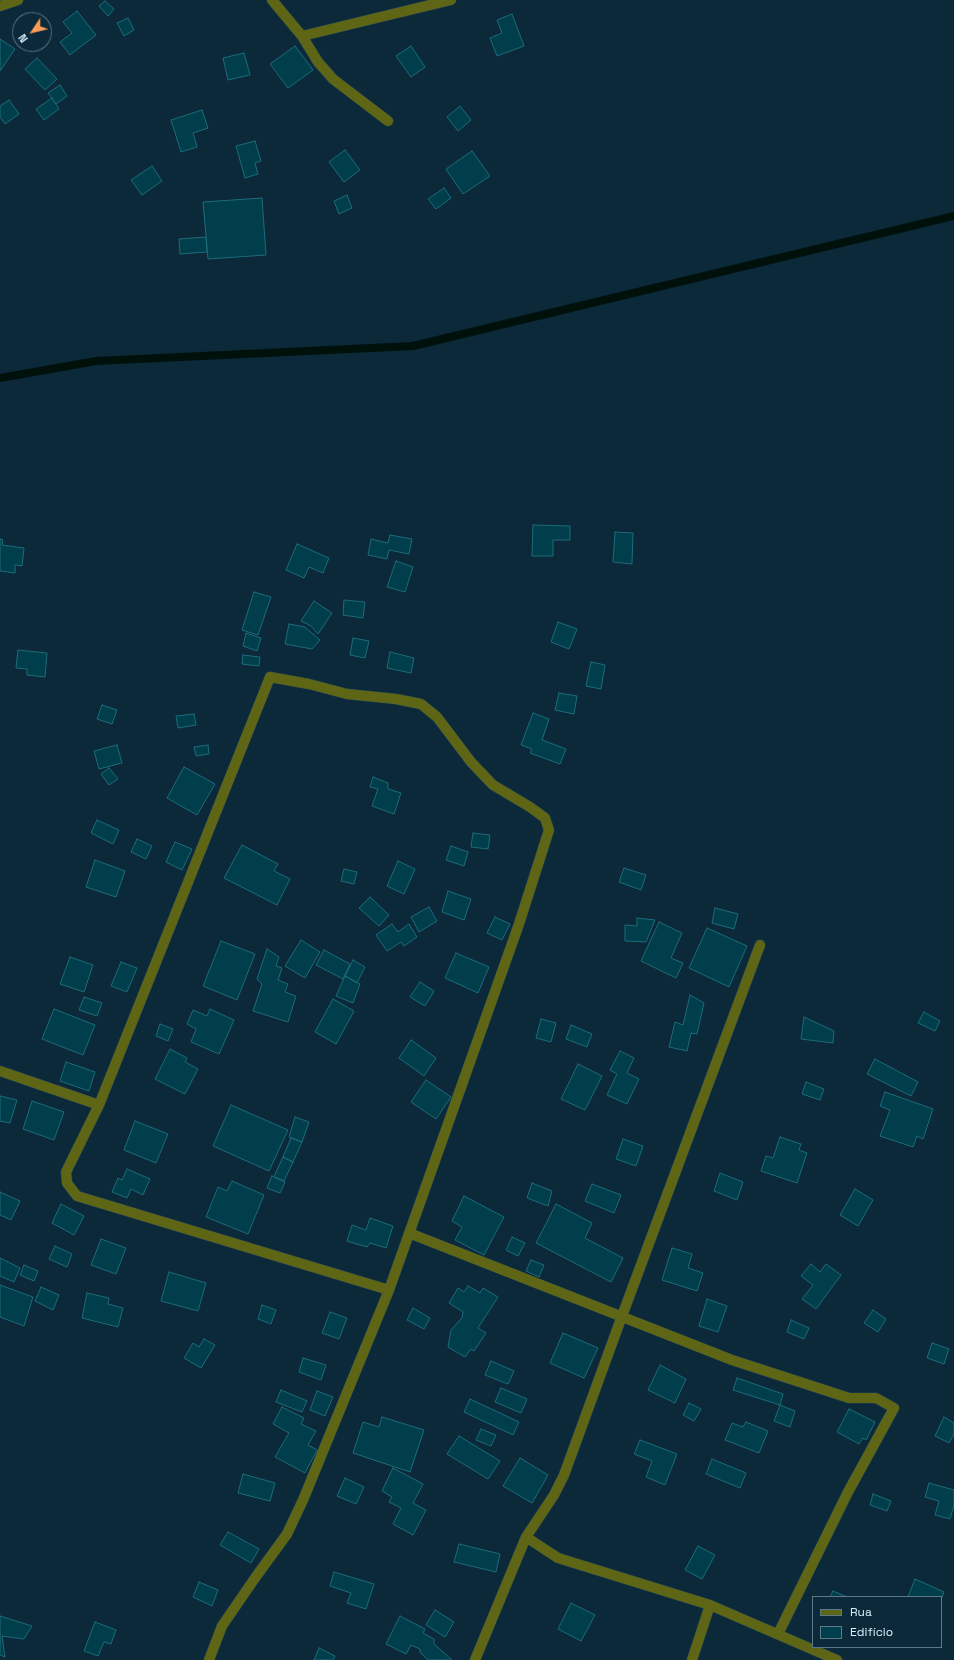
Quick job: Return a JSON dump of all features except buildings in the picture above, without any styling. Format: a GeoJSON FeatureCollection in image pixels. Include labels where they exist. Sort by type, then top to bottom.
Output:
{"type":"FeatureCollection","features":[{"type":"Feature","properties":{"kind":"street"},"geometry":{"type":"LineString","coordinates":[[0,6],[18,0]]}},
{"type":"Feature","properties":{"kind":"street"},"geometry":{"type":"LineString","coordinates":[[272,0],[302,36],[318,62],[333,79],[388,121]]}},
{"type":"Feature","properties":{"kind":"street"},"geometry":{"type":"LineString","coordinates":[[302,36],[451,0]]}},
{"type":"Feature","properties":{"kind":"street"},"geometry":{"type":"LineString","coordinates":[[209,1660],[222,1626],[287,1534],[303,1500],[389,1290],[519,924],[549,830],[545,818],[493,784],[471,762],[437,717],[421,704],[396,699],[347,694],[309,684],[270,678],[99,1104],[66,1172],[67,1183],[77,1196],[389,1290]]}},
{"type":"Feature","properties":{"kind":"street"},"geometry":{"type":"LineString","coordinates":[[475,1660],[526,1537],[564,1475],[760,944]]}},
{"type":"Feature","properties":{"kind":"street"},"geometry":{"type":"LineString","coordinates":[[0,1071],[99,1104]]}},
{"type":"Feature","properties":{"kind":"street"},"geometry":{"type":"LineString","coordinates":[[409,1233],[732,1360],[849,1398],[876,1398],[894,1408],[848,1492],[778,1634]]}},
{"type":"Feature","properties":{"kind":"street"},"geometry":{"type":"LineString","coordinates":[[526,1537],[558,1558],[710,1605],[837,1660]]}},
{"type":"Feature","properties":{"kind":"street"},"geometry":{"type":"LineString","coordinates":[[692,1660],[710,1605]]}},
{"type":"Feature","properties":{"kind":"waterway"},"geometry":{"type":"LineString","coordinates":[[0,378],[96,361],[413,346],[954,216]]}}]}
